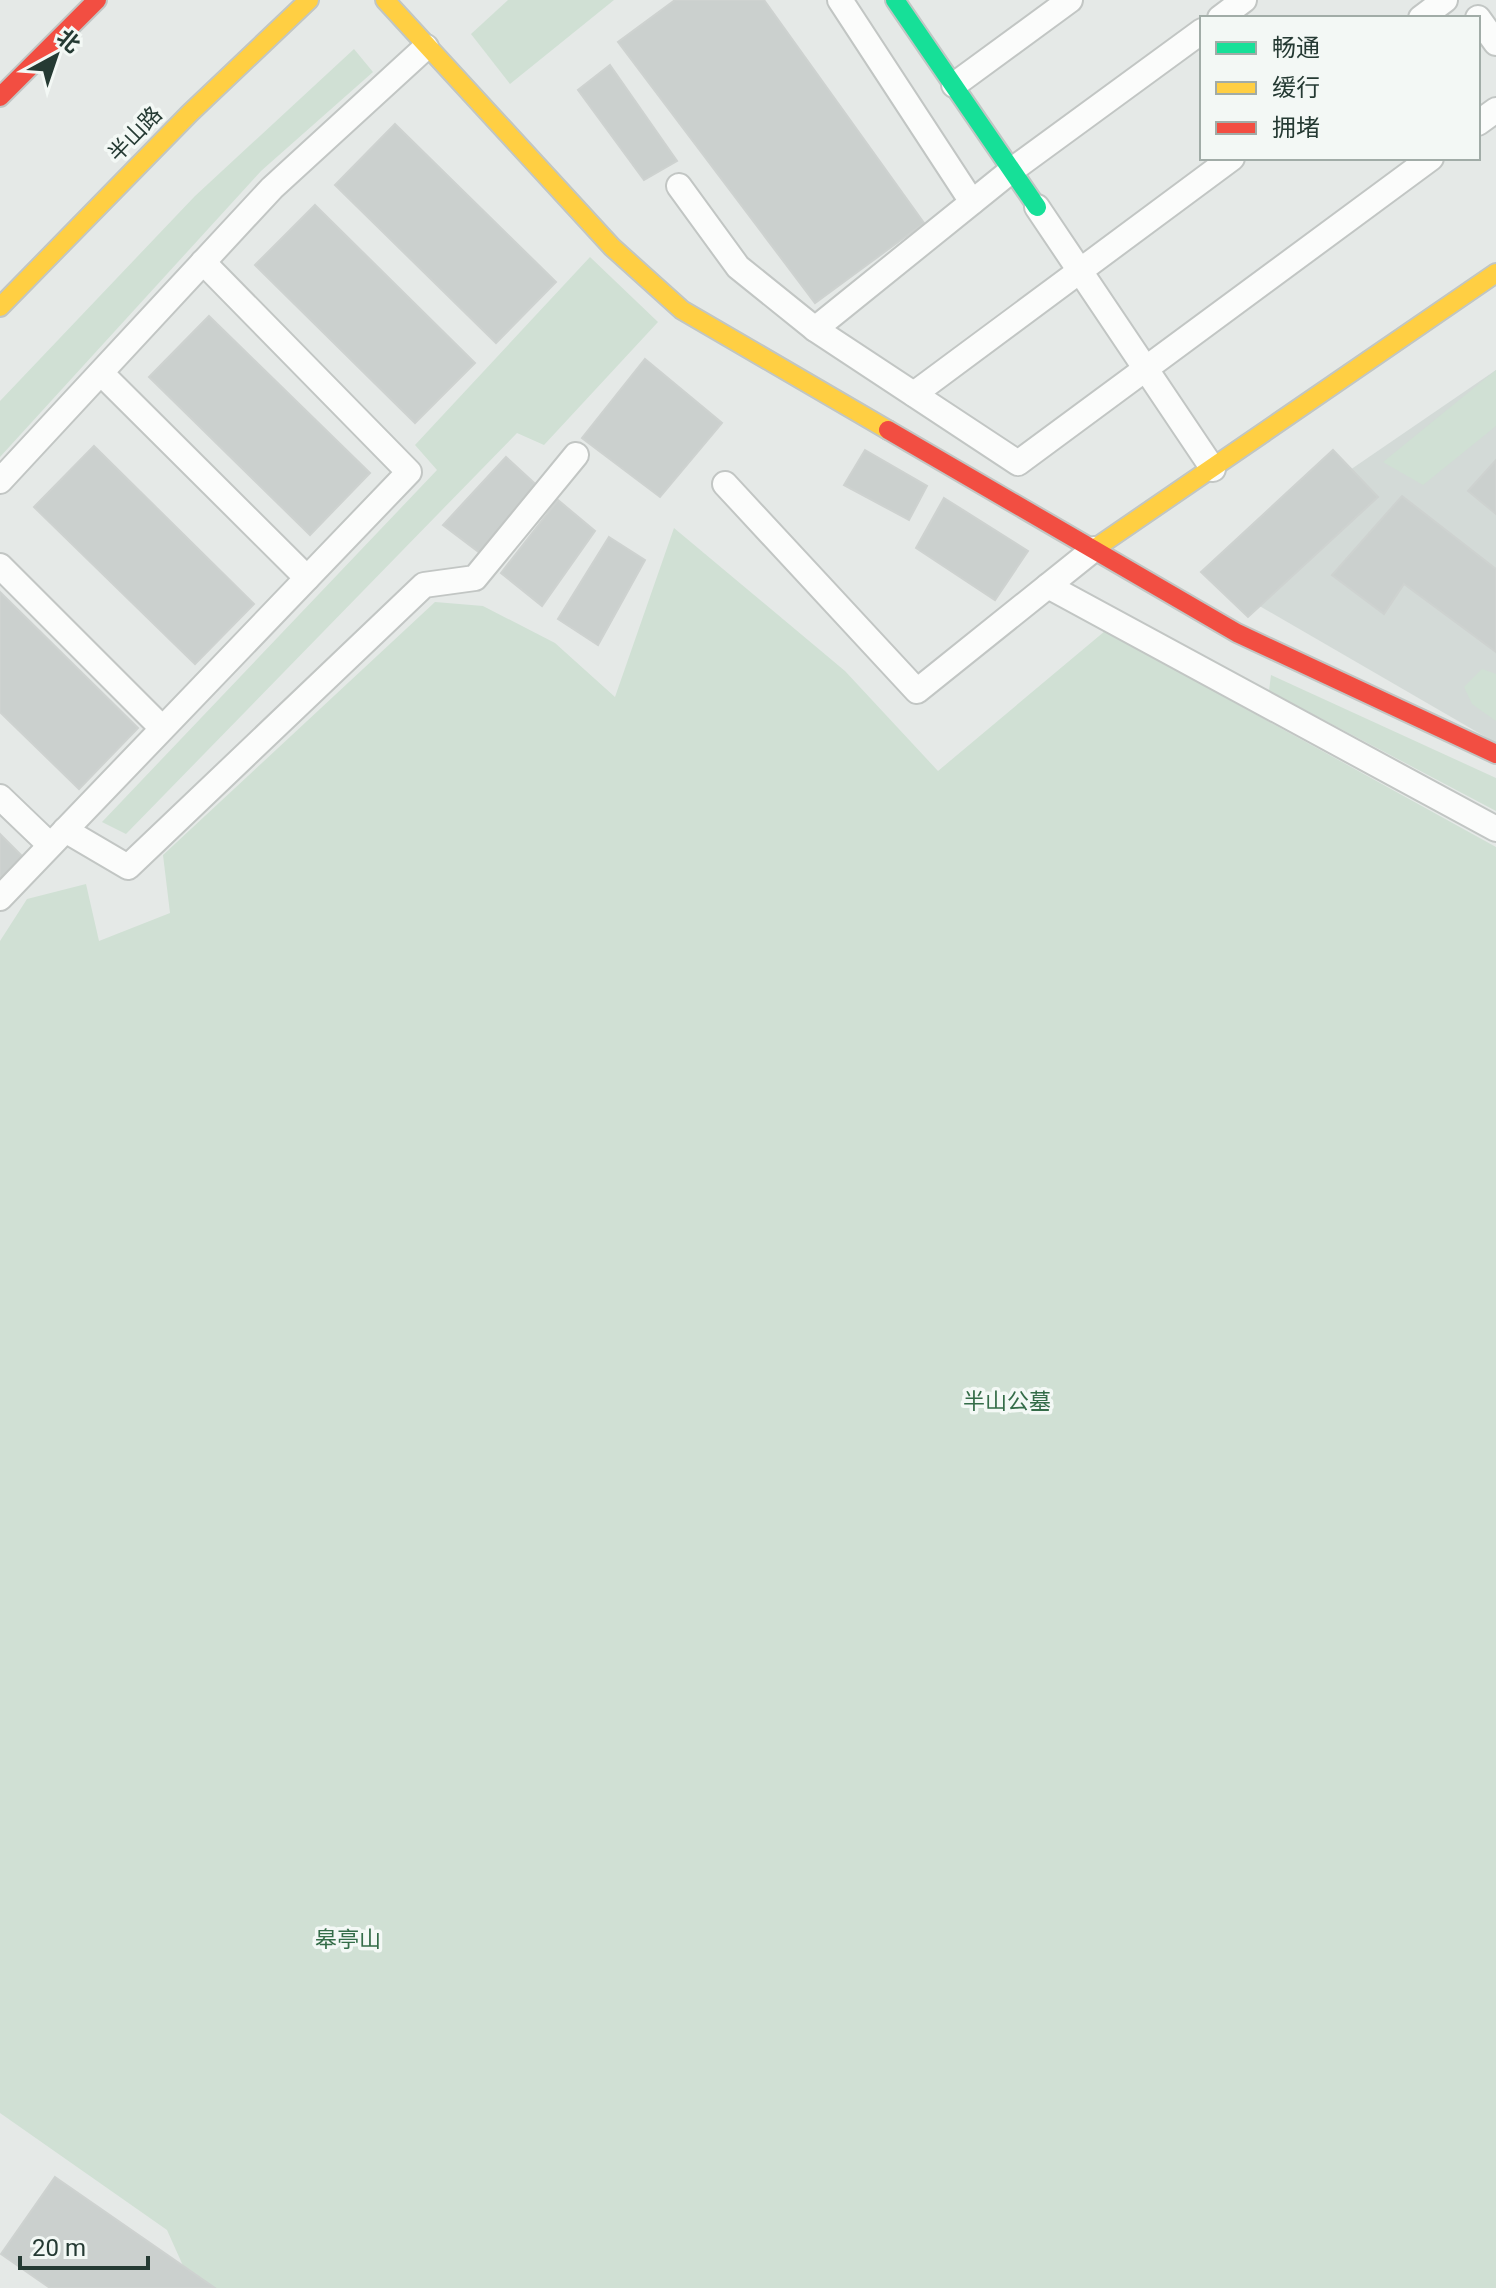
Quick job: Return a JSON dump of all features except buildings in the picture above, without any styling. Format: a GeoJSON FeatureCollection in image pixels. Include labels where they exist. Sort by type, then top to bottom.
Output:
{"type":"FeatureCollection","features":[{"type":"Feature","properties":{"kind":"street"},"geometry":{"type":"LineString","coordinates":[[0,97],[97,0]]}},
{"type":"Feature","properties":{"kind":"street","name":"半山路"},"geometry":{"type":"LineString","coordinates":[[0,307],[190,113],[309,0]]}},
{"type":"Feature","properties":{"kind":"street"},"geometry":{"type":"LineString","coordinates":[[385,0],[612,247],[682,310],[1237,633],[1496,754]]}},
{"type":"Feature","properties":{"kind":"street"},"geometry":{"type":"LineString","coordinates":[[895,0],[1037,207]]}},
{"type":"Feature","properties":{"kind":"street"},"geometry":{"type":"LineString","coordinates":[[1094,549],[1496,273]]}},
{"type":"Feature","properties":{"kind":"lane"},"geometry":{"type":"LineString","coordinates":[[840,0],[972,202]]}},
{"type":"Feature","properties":{"kind":"lane"},"geometry":{"type":"LineString","coordinates":[[954,85],[1070,0]]}},
{"type":"Feature","properties":{"kind":"lane"},"geometry":{"type":"LineString","coordinates":[[1223,16],[1244,0]]}},
{"type":"Feature","properties":{"kind":"lane"},"geometry":{"type":"LineString","coordinates":[[1424,16],[1445,0]]}},
{"type":"Feature","properties":{"kind":"lane"},"geometry":{"type":"LineString","coordinates":[[1480,21],[1496,43]]}},
{"type":"Feature","properties":{"kind":"lane"},"geometry":{"type":"LineString","coordinates":[[815,329],[1012,170],[1200,32]]}},
{"type":"Feature","properties":{"kind":"lane"},"geometry":{"type":"LineString","coordinates":[[0,481],[272,188],[426,47]]}},
{"type":"Feature","properties":{"kind":"lane"},"geometry":{"type":"LineString","coordinates":[[914,394],[1229,160]]}},
{"type":"Feature","properties":{"kind":"lane"},"geometry":{"type":"LineString","coordinates":[[679,186],[738,267],[815,329],[1018,463],[1428,160]]}},
{"type":"Feature","properties":{"kind":"lane"},"geometry":{"type":"LineString","coordinates":[[1037,207],[1213,469]]}},
{"type":"Feature","properties":{"kind":"lane"},"geometry":{"type":"LineString","coordinates":[[0,898],[409,472],[203,262]]}},
{"type":"Feature","properties":{"kind":"lane"},"geometry":{"type":"LineString","coordinates":[[101,373],[307,578]]}},
{"type":"Feature","properties":{"kind":"lane"},"geometry":{"type":"LineString","coordinates":[[0,797],[58,837],[128,867],[424,585],[475,578],[576,455]]}},
{"type":"Feature","properties":{"kind":"lane"},"geometry":{"type":"LineString","coordinates":[[725,484],[917,691],[1094,549]]}},
{"type":"Feature","properties":{"kind":"lane"},"geometry":{"type":"LineString","coordinates":[[0,566],[162,728]]}},
{"type":"Feature","properties":{"kind":"lane"},"geometry":{"type":"LineString","coordinates":[[1048,586],[1496,829]]}},
{"type":"Feature","properties":{"kind":"shaded area"},"geometry":{"type":"Polygon","coordinates":[[[1496,370],[1496,743],[1201,572],[1496,370]]]}},
{"type":"Feature","properties":{"kind":"green space"},"geometry":{"type":"Polygon","coordinates":[[[508,0],[614,0],[510,84],[471,34],[508,0]]]}},
{"type":"Feature","properties":{"kind":"green space"},"geometry":{"type":"Polygon","coordinates":[[[354,49],[373,72],[261,171],[0,457],[0,401],[195,196],[354,49]]]}},
{"type":"Feature","properties":{"kind":"green space"},"geometry":{"type":"Polygon","coordinates":[[[590,257],[658,322],[544,445],[517,433],[126,834],[102,822],[437,470],[415,445],[590,257]]]}},
{"type":"Feature","properties":{"kind":"green space"},"geometry":{"type":"Polygon","coordinates":[[[1496,370],[1496,426],[1423,485],[1383,462],[1496,370]]]}},
{"type":"Feature","properties":{"kind":"green space"},"geometry":{"type":"Polygon","coordinates":[[[674,528],[845,671],[938,771],[1105,631],[1496,847],[1496,2288],[193,2288],[167,2230],[0,2113],[0,941],[27,899],[86,884],[99,941],[170,913],[163,855],[435,602],[483,606],[555,643],[615,697],[674,528]]]}},
{"type":"Feature","properties":{"kind":"green space"},"geometry":{"type":"Polygon","coordinates":[[[1482,669],[1496,674],[1496,721],[1472,704],[1464,687],[1482,669]]]}},
{"type":"Feature","properties":{"kind":"green space"},"geometry":{"type":"Polygon","coordinates":[[[1271,675],[1496,778],[1496,811],[1269,691],[1271,675]]]}},
{"type":"Feature","properties":{"kind":"traffic: fast"},"geometry":{"type":"LineString","coordinates":[[895,0],[1037,207]]}},
{"type":"Feature","properties":{"kind":"traffic: slow"},"geometry":{"type":"LineString","coordinates":[[0,307],[190,113],[309,0]]}},
{"type":"Feature","properties":{"kind":"traffic: slow"},"geometry":{"type":"LineString","coordinates":[[385,0],[612,247],[682,310],[888,430]]}},
{"type":"Feature","properties":{"kind":"traffic: slow"},"geometry":{"type":"LineString","coordinates":[[1094,549],[1496,273]]}},
{"type":"Feature","properties":{"kind":"traffic: jam"},"geometry":{"type":"LineString","coordinates":[[0,97],[97,0]]}},
{"type":"Feature","properties":{"kind":"traffic: jam"},"geometry":{"type":"LineString","coordinates":[[888,430],[1237,633],[1496,754]]}},
{"type":"Feature","properties":{"kind":"park label","name":"半山公墓"},"geometry":{"type":"Point","coordinates":[1007,1401]}},
{"type":"Feature","properties":{"kind":"park label","name":"皋亭山"},"geometry":{"type":"Point","coordinates":[348,1939]}}]}
